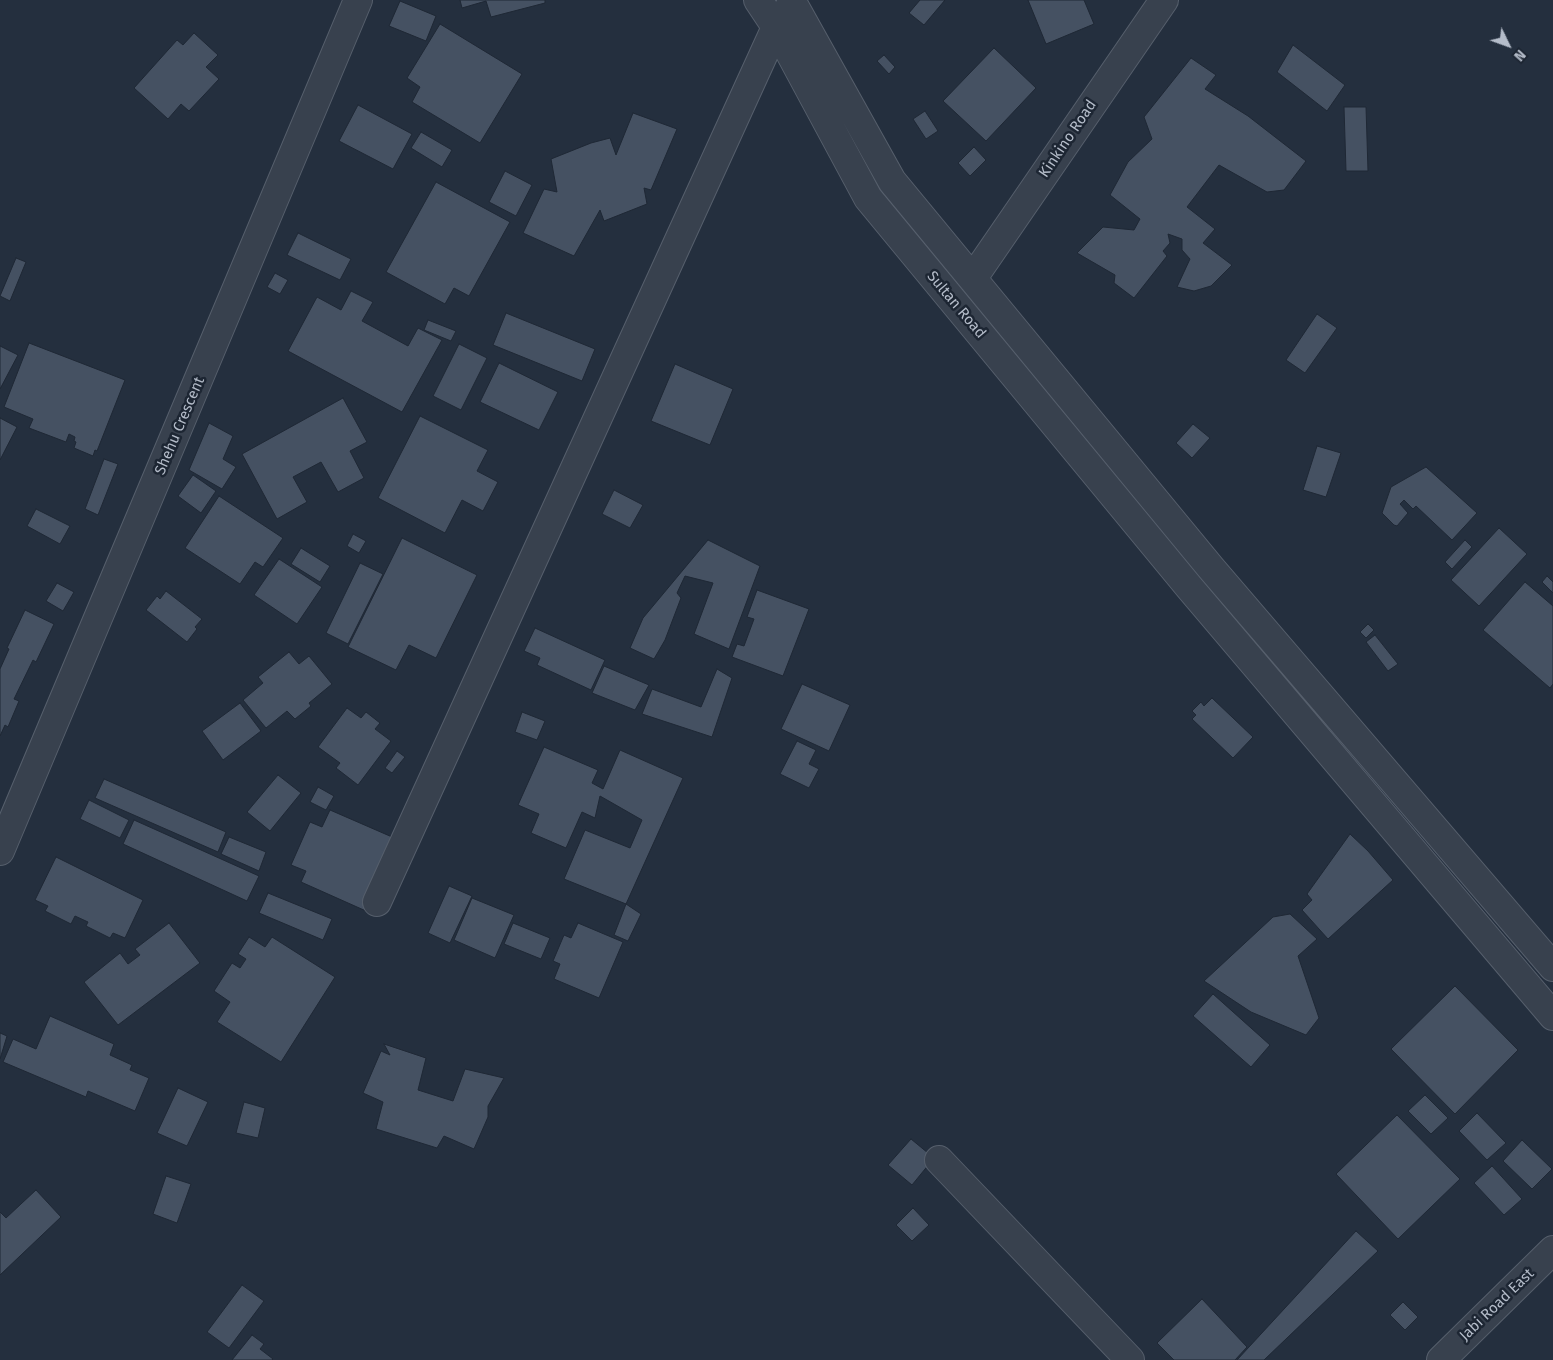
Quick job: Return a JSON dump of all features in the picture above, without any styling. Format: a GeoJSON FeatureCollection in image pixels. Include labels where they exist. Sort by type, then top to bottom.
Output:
{"type":"FeatureCollection","features":[{"type":"Feature","properties":{"kind":"street","name":"Shehu Crescent"},"geometry":{"type":"LineString","coordinates":[[0,851],[358,0]]}},
{"type":"Feature","properties":{"kind":"street","name":"Sultan Road"},"geometry":{"type":"LineString","coordinates":[[758,0],[776,27],[868,198],[1189,587],[1553,1016]]}},
{"type":"Feature","properties":{"kind":"street","name":"Sultan Road"},"geometry":{"type":"LineString","coordinates":[[790,0],[892,181],[1211,568],[1553,967]]}},
{"type":"Feature","properties":{"kind":"street"},"geometry":{"type":"LineString","coordinates":[[377,902],[790,0]]}},
{"type":"Feature","properties":{"kind":"street","name":"Kinkino Road"},"geometry":{"type":"LineString","coordinates":[[973,278],[1164,0]]}},
{"type":"Feature","properties":{"kind":"street"},"geometry":{"type":"LineString","coordinates":[[939,1160],[1130,1360]]}},
{"type":"Feature","properties":{"kind":"street","name":"Jabi Road East"},"geometry":{"type":"LineString","coordinates":[[1440,1360],[1553,1250]]}},
{"type":"Feature","properties":{"kind":"building"},"geometry":{"type":"Polygon","coordinates":[[[460,0],[545,0],[545,3],[491,17],[486,1],[462,8],[460,0]]]}},
{"type":"Feature","properties":{"kind":"building"},"geometry":{"type":"Polygon","coordinates":[[[920,0],[945,0],[924,25],[909,13],[920,0]]]}},
{"type":"Feature","properties":{"kind":"building"},"geometry":{"type":"Polygon","coordinates":[[[1028,0],[1084,0],[1094,24],[1046,44],[1028,0]]]}},
{"type":"Feature","properties":{"kind":"building"},"geometry":{"type":"Polygon","coordinates":[[[400,1],[436,16],[426,41],[389,26],[400,1]]]}},
{"type":"Feature","properties":{"kind":"building"},"geometry":{"type":"Polygon","coordinates":[[[440,24],[522,74],[480,143],[412,102],[420,87],[407,78],[440,24]]]}},
{"type":"Feature","properties":{"kind":"building"},"geometry":{"type":"Polygon","coordinates":[[[194,33],[218,55],[206,67],[219,79],[189,111],[181,104],[168,119],[134,88],[177,40],[183,45],[194,33]]]}},
{"type":"Feature","properties":{"kind":"building"},"geometry":{"type":"Polygon","coordinates":[[[1293,45],[1345,85],[1327,111],[1277,72],[1293,45]]]}},
{"type":"Feature","properties":{"kind":"building"},"geometry":{"type":"Polygon","coordinates":[[[994,48],[1036,88],[986,141],[943,101],[994,48]]]}},
{"type":"Feature","properties":{"kind":"building"},"geometry":{"type":"Polygon","coordinates":[[[884,55],[895,67],[889,74],[877,61],[884,55]]]}},
{"type":"Feature","properties":{"kind":"building"},"geometry":{"type":"Polygon","coordinates":[[[1191,58],[1216,75],[1205,89],[1248,116],[1306,161],[1284,190],[1267,192],[1219,165],[1187,207],[1215,229],[1203,243],[1232,265],[1211,286],[1194,291],[1177,287],[1190,259],[1182,250],[1182,239],[1168,234],[1170,243],[1163,251],[1167,256],[1134,298],[1114,283],[1115,275],[1077,253],[1103,227],[1134,230],[1140,219],[1110,195],[1128,162],[1152,139],[1144,117],[1191,58]]]}},
{"type":"Feature","properties":{"kind":"building"},"geometry":{"type":"Polygon","coordinates":[[[358,105],[412,134],[393,169],[339,141],[358,105]]]}},
{"type":"Feature","properties":{"kind":"building"},"geometry":{"type":"Polygon","coordinates":[[[1344,107],[1366,107],[1368,171],[1346,171],[1344,107]]]}},
{"type":"Feature","properties":{"kind":"building"},"geometry":{"type":"Polygon","coordinates":[[[925,111],[938,131],[926,139],[913,119],[925,111]]]}},
{"type":"Feature","properties":{"kind":"building"},"geometry":{"type":"Polygon","coordinates":[[[633,113],[677,129],[651,190],[644,188],[647,204],[604,221],[600,210],[574,256],[523,233],[544,189],[557,192],[551,159],[591,143],[610,138],[616,155],[633,113]]]}},
{"type":"Feature","properties":{"kind":"building"},"geometry":{"type":"Polygon","coordinates":[[[421,132],[452,150],[442,167],[411,148],[421,132]]]}},
{"type":"Feature","properties":{"kind":"building"},"geometry":{"type":"Polygon","coordinates":[[[974,147],[986,160],[970,176],[958,163],[974,147]]]}},
{"type":"Feature","properties":{"kind":"building"},"geometry":{"type":"Polygon","coordinates":[[[505,171],[532,185],[516,216],[489,202],[505,171]]]}},
{"type":"Feature","properties":{"kind":"building"},"geometry":{"type":"Polygon","coordinates":[[[436,182],[510,222],[469,296],[454,288],[445,304],[386,272],[436,182]]]}},
{"type":"Feature","properties":{"kind":"building"},"geometry":{"type":"Polygon","coordinates":[[[298,233],[351,259],[340,280],[287,255],[298,233]]]}},
{"type":"Feature","properties":{"kind":"building"},"geometry":{"type":"Polygon","coordinates":[[[16,258],[26,262],[10,301],[0,296],[16,258]]]}},
{"type":"Feature","properties":{"kind":"building"},"geometry":{"type":"Polygon","coordinates":[[[275,273],[288,280],[280,294],[267,287],[275,273]]]}},
{"type":"Feature","properties":{"kind":"building"},"geometry":{"type":"Polygon","coordinates":[[[351,291],[373,302],[362,321],[408,346],[418,328],[442,340],[402,412],[288,351],[317,297],[341,310],[351,291]]]}},
{"type":"Feature","properties":{"kind":"building"},"geometry":{"type":"Polygon","coordinates":[[[506,313],[595,349],[582,381],[493,345],[506,313]]]}},
{"type":"Feature","properties":{"kind":"building"},"geometry":{"type":"Polygon","coordinates":[[[1317,314],[1337,328],[1305,373],[1286,360],[1317,314]]]}},
{"type":"Feature","properties":{"kind":"building"},"geometry":{"type":"Polygon","coordinates":[[[428,320],[456,331],[451,341],[424,330],[428,320]]]}},
{"type":"Feature","properties":{"kind":"building"},"geometry":{"type":"Polygon","coordinates":[[[29,343],[125,380],[97,451],[95,450],[93,456],[74,448],[75,437],[69,434],[66,442],[29,428],[33,419],[4,407],[29,343]]]}},
{"type":"Feature","properties":{"kind":"building"},"geometry":{"type":"Polygon","coordinates":[[[459,344],[487,358],[461,410],[433,396],[459,344]]]}},
{"type":"Feature","properties":{"kind":"building"},"geometry":{"type":"Polygon","coordinates":[[[0,346],[18,355],[0,389],[0,346]]]}},
{"type":"Feature","properties":{"kind":"building"},"geometry":{"type":"Polygon","coordinates":[[[499,363],[558,392],[539,430],[480,402],[499,363]]]}},
{"type":"Feature","properties":{"kind":"building"},"geometry":{"type":"Polygon","coordinates":[[[675,364],[733,389],[710,445],[651,421],[675,364]]]}},
{"type":"Feature","properties":{"kind":"building"},"geometry":{"type":"Polygon","coordinates":[[[343,398],[367,442],[350,451],[364,478],[338,492],[321,462],[293,477],[307,502],[277,519],[242,454],[343,398]]]}},
{"type":"Feature","properties":{"kind":"building"},"geometry":{"type":"Polygon","coordinates":[[[420,416],[488,450],[477,471],[498,482],[483,511],[462,500],[445,533],[378,498],[420,416]]]}},
{"type":"Feature","properties":{"kind":"building"},"geometry":{"type":"Polygon","coordinates":[[[0,418],[17,427],[0,460],[0,418]]]}},
{"type":"Feature","properties":{"kind":"building"},"geometry":{"type":"Polygon","coordinates":[[[209,423],[233,436],[223,459],[236,467],[222,489],[189,470],[209,423]]]}},
{"type":"Feature","properties":{"kind":"building"},"geometry":{"type":"Polygon","coordinates":[[[1193,424],[1210,438],[1192,458],[1176,443],[1193,424]]]}},
{"type":"Feature","properties":{"kind":"building"},"geometry":{"type":"Polygon","coordinates":[[[1317,446],[1341,453],[1326,497],[1303,490],[1317,446]]]}},
{"type":"Feature","properties":{"kind":"building"},"geometry":{"type":"Polygon","coordinates":[[[104,459],[118,464],[98,515],[85,509],[104,459]]]}},
{"type":"Feature","properties":{"kind":"building"},"geometry":{"type":"Polygon","coordinates":[[[1426,467],[1477,513],[1452,540],[1416,506],[1413,509],[1404,500],[1400,504],[1408,513],[1397,526],[1382,513],[1391,487],[1426,467]]]}},
{"type":"Feature","properties":{"kind":"building"},"geometry":{"type":"Polygon","coordinates":[[[193,475],[216,491],[201,513],[178,496],[193,475]]]}},
{"type":"Feature","properties":{"kind":"building"},"geometry":{"type":"Polygon","coordinates":[[[614,490],[643,505],[630,528],[602,514],[614,490]]]}},
{"type":"Feature","properties":{"kind":"building"},"geometry":{"type":"Polygon","coordinates":[[[219,496],[283,538],[263,567],[255,562],[240,584],[185,548],[219,496]]]}},
{"type":"Feature","properties":{"kind":"building"},"geometry":{"type":"Polygon","coordinates":[[[36,509],[70,526],[60,544],[27,526],[36,509]]]}},
{"type":"Feature","properties":{"kind":"building"},"geometry":{"type":"Polygon","coordinates":[[[1499,528],[1527,554],[1479,606],[1451,580],[1499,528]]]}},
{"type":"Feature","properties":{"kind":"building"},"geometry":{"type":"Polygon","coordinates":[[[353,534],[366,541],[359,553],[347,546],[353,534]]]}},
{"type":"Feature","properties":{"kind":"building"},"geometry":{"type":"Polygon","coordinates":[[[402,538],[477,575],[436,658],[409,645],[396,670],[348,647],[402,538]]]}},
{"type":"Feature","properties":{"kind":"building"},"geometry":{"type":"Polygon","coordinates":[[[708,540],[760,566],[729,649],[694,634],[713,583],[685,576],[677,593],[681,598],[665,640],[654,659],[630,648],[643,618],[708,540]]]}},
{"type":"Feature","properties":{"kind":"building"},"geometry":{"type":"Polygon","coordinates":[[[1465,540],[1472,547],[1452,569],[1445,562],[1465,540]]]}},
{"type":"Feature","properties":{"kind":"building"},"geometry":{"type":"Polygon","coordinates":[[[301,548],[330,566],[320,582],[291,564],[301,548]]]}},
{"type":"Feature","properties":{"kind":"building"},"geometry":{"type":"Polygon","coordinates":[[[279,559],[322,587],[297,624],[254,595],[279,559]]]}},
{"type":"Feature","properties":{"kind":"building"},"geometry":{"type":"Polygon","coordinates":[[[360,563],[383,574],[348,644],[326,633],[360,563]]]}},
{"type":"Feature","properties":{"kind":"building"},"geometry":{"type":"Polygon","coordinates":[[[1547,576],[1553,582],[1553,593],[1542,582],[1547,576]]]}},
{"type":"Feature","properties":{"kind":"building"},"geometry":{"type":"Polygon","coordinates":[[[1525,582],[1553,606],[1553,684],[1550,688],[1483,630],[1525,582]]]}},
{"type":"Feature","properties":{"kind":"building"},"geometry":{"type":"Polygon","coordinates":[[[57,583],[74,592],[63,611],[46,601],[57,583]]]}},
{"type":"Feature","properties":{"kind":"building"},"geometry":{"type":"Polygon","coordinates":[[[757,590],[809,609],[783,676],[732,657],[737,644],[744,646],[754,619],[747,617],[757,590]]]}},
{"type":"Feature","properties":{"kind":"building"},"geometry":{"type":"Polygon","coordinates":[[[166,591],[202,619],[187,642],[146,610],[157,596],[160,599],[166,591]]]}},
{"type":"Feature","properties":{"kind":"building"},"geometry":{"type":"Polygon","coordinates":[[[25,610],[54,624],[36,662],[33,660],[14,699],[19,701],[8,727],[5,725],[0,736],[0,669],[9,649],[7,648],[25,610]]]}},
{"type":"Feature","properties":{"kind":"building"},"geometry":{"type":"Polygon","coordinates":[[[1368,624],[1374,630],[1366,638],[1360,632],[1368,624]]]}},
{"type":"Feature","properties":{"kind":"building"},"geometry":{"type":"Polygon","coordinates":[[[535,628],[605,660],[591,690],[537,665],[540,658],[524,651],[535,628]]]}},
{"type":"Feature","properties":{"kind":"building"},"geometry":{"type":"Polygon","coordinates":[[[1375,635],[1398,664],[1388,671],[1366,642],[1375,635]]]}},
{"type":"Feature","properties":{"kind":"building"},"geometry":{"type":"Polygon","coordinates":[[[289,652],[299,664],[309,656],[332,684],[309,703],[311,706],[295,719],[287,711],[266,728],[243,700],[263,683],[258,677],[289,652]]]}},
{"type":"Feature","properties":{"kind":"building"},"geometry":{"type":"Polygon","coordinates":[[[604,666],[649,685],[635,710],[592,693],[604,666]]]}},
{"type":"Feature","properties":{"kind":"building"},"geometry":{"type":"Polygon","coordinates":[[[717,669],[732,678],[712,737],[642,714],[652,689],[701,707],[717,669]]]}},
{"type":"Feature","properties":{"kind":"building"},"geometry":{"type":"Polygon","coordinates":[[[802,684],[850,705],[829,751],[781,729],[802,684]]]}},
{"type":"Feature","properties":{"kind":"building"},"geometry":{"type":"Polygon","coordinates":[[[1212,698],[1253,737],[1233,758],[1192,719],[1196,715],[1192,711],[1201,702],[1204,706],[1212,698]]]}},
{"type":"Feature","properties":{"kind":"building"},"geometry":{"type":"Polygon","coordinates":[[[240,703],[261,731],[223,760],[202,731],[240,703]]]}},
{"type":"Feature","properties":{"kind":"building"},"geometry":{"type":"Polygon","coordinates":[[[347,708],[361,718],[366,712],[380,723],[375,729],[391,741],[358,785],[336,768],[340,763],[318,747],[347,708]]]}},
{"type":"Feature","properties":{"kind":"building"},"geometry":{"type":"Polygon","coordinates":[[[522,712],[545,721],[537,740],[515,732],[522,712]]]}},
{"type":"Feature","properties":{"kind":"building"},"geometry":{"type":"Polygon","coordinates":[[[797,741],[816,750],[809,764],[819,769],[809,788],[780,774],[797,741]]]}},
{"type":"Feature","properties":{"kind":"building"},"geometry":{"type":"Polygon","coordinates":[[[544,747],[598,770],[592,783],[603,789],[620,750],[683,778],[626,904],[564,879],[585,830],[630,848],[642,820],[600,796],[595,818],[582,812],[566,848],[531,833],[539,814],[518,805],[544,747]]]}},
{"type":"Feature","properties":{"kind":"building"},"geometry":{"type":"Polygon","coordinates":[[[397,751],[405,757],[392,773],[385,768],[397,751]]]}},
{"type":"Feature","properties":{"kind":"building"},"geometry":{"type":"Polygon","coordinates":[[[278,775],[301,793],[270,831],[247,812],[278,775]]]}},
{"type":"Feature","properties":{"kind":"building"},"geometry":{"type":"Polygon","coordinates":[[[104,779],[226,832],[218,852],[95,798],[104,779]]]}},
{"type":"Feature","properties":{"kind":"building"},"geometry":{"type":"Polygon","coordinates":[[[318,787],[334,796],[326,810],[310,802],[318,787]]]}},
{"type":"Feature","properties":{"kind":"building"},"geometry":{"type":"Polygon","coordinates":[[[89,800],[129,820],[120,838],[80,819],[89,800]]]}},
{"type":"Feature","properties":{"kind":"building"},"geometry":{"type":"Polygon","coordinates":[[[330,810],[399,840],[366,911],[301,882],[306,871],[291,865],[310,822],[322,827],[330,810]]]}},
{"type":"Feature","properties":{"kind":"building"},"geometry":{"type":"Polygon","coordinates":[[[134,820],[259,876],[247,901],[123,844],[134,820]]]}},
{"type":"Feature","properties":{"kind":"building"},"geometry":{"type":"Polygon","coordinates":[[[1350,834],[1368,851],[1393,880],[1328,939],[1302,910],[1312,900],[1307,894],[1350,834]]]}},
{"type":"Feature","properties":{"kind":"building"},"geometry":{"type":"Polygon","coordinates":[[[229,837],[266,852],[259,871],[221,854],[229,837]]]}},
{"type":"Feature","properties":{"kind":"building"},"geometry":{"type":"Polygon","coordinates":[[[56,857],[143,900],[125,938],[113,933],[110,938],[86,926],[88,922],[75,916],[71,924],[45,911],[48,906],[35,900],[56,857]]]}},
{"type":"Feature","properties":{"kind":"building"},"geometry":{"type":"Polygon","coordinates":[[[449,886],[472,896],[450,943],[428,933],[449,886]]]}},
{"type":"Feature","properties":{"kind":"building"},"geometry":{"type":"Polygon","coordinates":[[[268,893],[332,919],[323,940],[259,913],[268,893]]]}},
{"type":"Feature","properties":{"kind":"building"},"geometry":{"type":"Polygon","coordinates":[[[472,898],[514,915],[495,958],[454,940],[472,898]]]}},
{"type":"Feature","properties":{"kind":"building"},"geometry":{"type":"Polygon","coordinates":[[[626,904],[641,914],[628,941],[614,935],[626,904]]]}},
{"type":"Feature","properties":{"kind":"building"},"geometry":{"type":"Polygon","coordinates":[[[1290,914],[1317,939],[1298,956],[1319,1018],[1306,1035],[1251,1012],[1204,981],[1273,917],[1290,914]]]}},
{"type":"Feature","properties":{"kind":"building"},"geometry":{"type":"Polygon","coordinates":[[[169,923],[200,963],[118,1025],[84,982],[120,953],[128,964],[140,955],[135,949],[169,923]]]}},
{"type":"Feature","properties":{"kind":"building"},"geometry":{"type":"Polygon","coordinates":[[[513,923],[550,938],[541,959],[504,944],[513,923]]]}},
{"type":"Feature","properties":{"kind":"building"},"geometry":{"type":"Polygon","coordinates":[[[578,923],[623,942],[599,998],[554,979],[560,964],[553,961],[564,935],[571,938],[578,923]]]}},
{"type":"Feature","properties":{"kind":"building"},"geometry":{"type":"Polygon","coordinates":[[[249,937],[265,947],[272,937],[335,977],[281,1062],[217,1022],[230,1002],[214,991],[232,963],[240,968],[246,959],[238,954],[249,937]]]}},
{"type":"Feature","properties":{"kind":"building"},"geometry":{"type":"Polygon","coordinates":[[[1455,986],[1518,1050],[1455,1114],[1391,1049],[1455,986]]]}},
{"type":"Feature","properties":{"kind":"building"},"geometry":{"type":"Polygon","coordinates":[[[1213,994],[1270,1045],[1251,1067],[1193,1016],[1213,994]]]}},
{"type":"Feature","properties":{"kind":"building"},"geometry":{"type":"Polygon","coordinates":[[[50,1016],[114,1044],[110,1055],[132,1065],[130,1070],[149,1078],[135,1111],[88,1091],[86,1097],[3,1062],[13,1039],[36,1049],[50,1016]]]}},
{"type":"Feature","properties":{"kind":"building"},"geometry":{"type":"Polygon","coordinates":[[[0,1033],[7,1036],[0,1059],[0,1033]]]}},
{"type":"Feature","properties":{"kind":"building"},"geometry":{"type":"Polygon","coordinates":[[[384,1044],[426,1058],[418,1090],[453,1101],[465,1069],[504,1078],[488,1106],[488,1117],[474,1149],[444,1136],[437,1148],[376,1129],[383,1102],[363,1093],[381,1051],[390,1055],[384,1044]]]}},
{"type":"Feature","properties":{"kind":"building"},"geometry":{"type":"Polygon","coordinates":[[[178,1088],[208,1102],[187,1146],[157,1133],[178,1088]]]}},
{"type":"Feature","properties":{"kind":"building"},"geometry":{"type":"Polygon","coordinates":[[[1425,1095],[1448,1118],[1431,1134],[1408,1111],[1425,1095]]]}},
{"type":"Feature","properties":{"kind":"building"},"geometry":{"type":"Polygon","coordinates":[[[244,1102],[265,1108],[258,1138],[236,1133],[244,1102]]]}},
{"type":"Feature","properties":{"kind":"building"},"geometry":{"type":"Polygon","coordinates":[[[1477,1113],[1506,1143],[1487,1160],[1459,1131],[1477,1113]]]}},
{"type":"Feature","properties":{"kind":"building"},"geometry":{"type":"Polygon","coordinates":[[[1397,1115],[1460,1179],[1398,1239],[1336,1174],[1397,1115]]]}},
{"type":"Feature","properties":{"kind":"building"},"geometry":{"type":"Polygon","coordinates":[[[911,1139],[934,1158],[912,1185],[888,1165],[911,1139]]]}},
{"type":"Feature","properties":{"kind":"building"},"geometry":{"type":"Polygon","coordinates":[[[1522,1140],[1552,1169],[1532,1189],[1503,1161],[1522,1140]]]}},
{"type":"Feature","properties":{"kind":"building"},"geometry":{"type":"Polygon","coordinates":[[[1492,1166],[1522,1199],[1504,1215],[1474,1183],[1492,1166]]]}},
{"type":"Feature","properties":{"kind":"building"},"geometry":{"type":"Polygon","coordinates":[[[166,1176],[191,1184],[177,1223],[153,1214],[166,1176]]]}},
{"type":"Feature","properties":{"kind":"building"},"geometry":{"type":"Polygon","coordinates":[[[36,1190],[61,1217],[0,1275],[0,1212],[6,1218],[36,1190]]]}},
{"type":"Feature","properties":{"kind":"building"},"geometry":{"type":"Polygon","coordinates":[[[913,1208],[929,1225],[912,1241],[896,1225],[913,1208]]]}},
{"type":"Feature","properties":{"kind":"building"},"geometry":{"type":"Polygon","coordinates":[[[1356,1231],[1378,1251],[1264,1360],[1237,1360],[1356,1231]]]}},
{"type":"Feature","properties":{"kind":"building"},"geometry":{"type":"Polygon","coordinates":[[[242,1285],[264,1301],[229,1348],[207,1332],[242,1285]]]}},
{"type":"Feature","properties":{"kind":"building"},"geometry":{"type":"Polygon","coordinates":[[[1202,1299],[1247,1347],[1235,1360],[1174,1360],[1157,1343],[1202,1299]]]}},
{"type":"Feature","properties":{"kind":"building"},"geometry":{"type":"Polygon","coordinates":[[[1403,1302],[1418,1317],[1405,1330],[1390,1315],[1403,1302]]]}},
{"type":"Feature","properties":{"kind":"building"},"geometry":{"type":"Polygon","coordinates":[[[252,1335],[264,1344],[260,1349],[273,1359],[232,1360],[252,1335]]]}}]}
